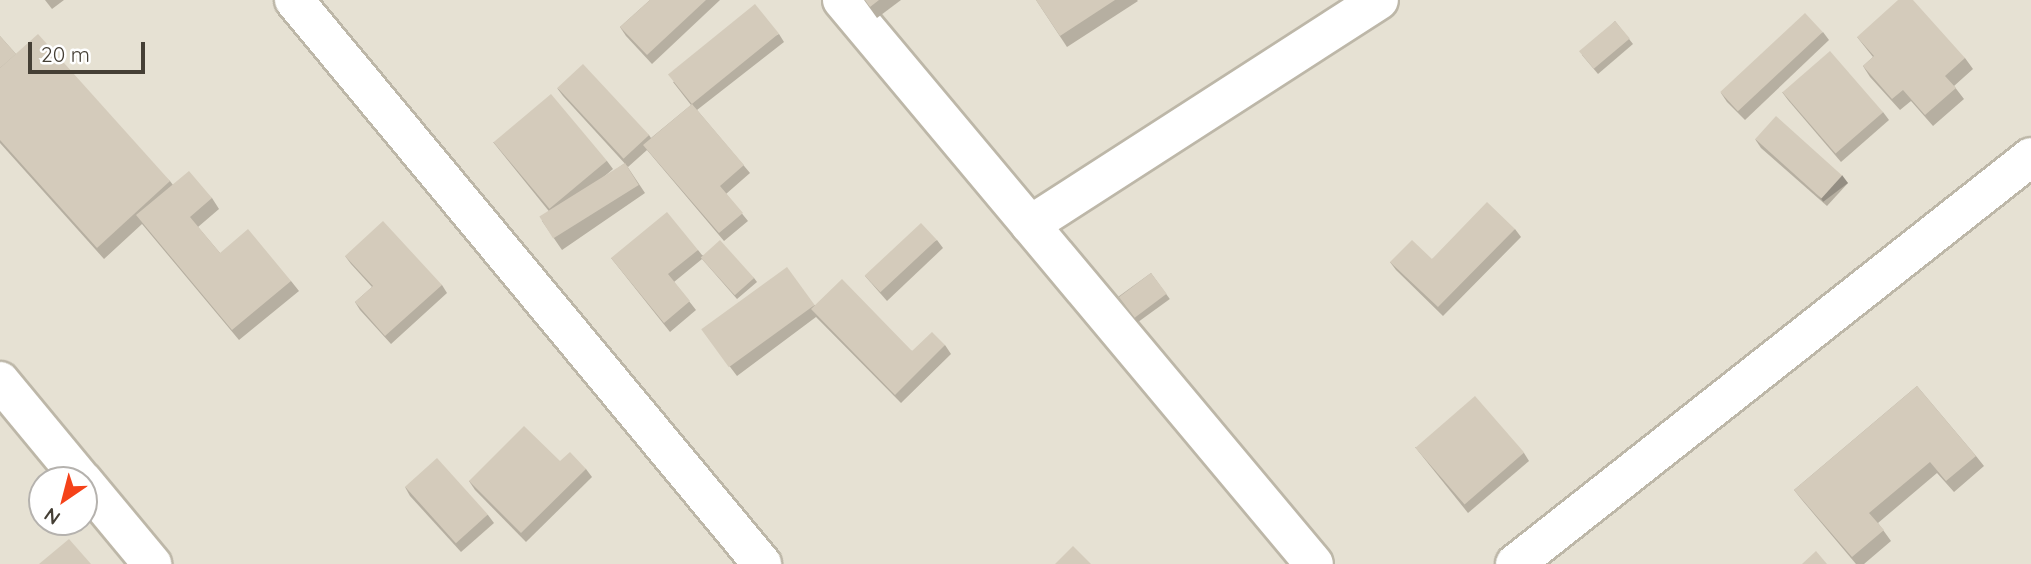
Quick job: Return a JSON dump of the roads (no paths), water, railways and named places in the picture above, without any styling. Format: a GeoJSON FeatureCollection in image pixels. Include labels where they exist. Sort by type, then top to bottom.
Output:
{"type":"FeatureCollection","features":[{"type":"Feature","properties":{"kind":"street"},"geometry":{"type":"LineString","coordinates":[[294,0],[762,564]]}},
{"type":"Feature","properties":{"kind":"street"},"geometry":{"type":"LineString","coordinates":[[842,0],[1314,564]]}},
{"type":"Feature","properties":{"kind":"street"},"geometry":{"type":"LineString","coordinates":[[1030,225],[1379,0]]}},
{"type":"Feature","properties":{"kind":"street"},"geometry":{"type":"LineString","coordinates":[[1515,564],[2031,157]]}},
{"type":"Feature","properties":{"kind":"street"},"geometry":{"type":"LineString","coordinates":[[0,381],[71,466]]}},
{"type":"Feature","properties":{"kind":"street"},"geometry":{"type":"LineString","coordinates":[[98,499],[152,564]]}}]}
